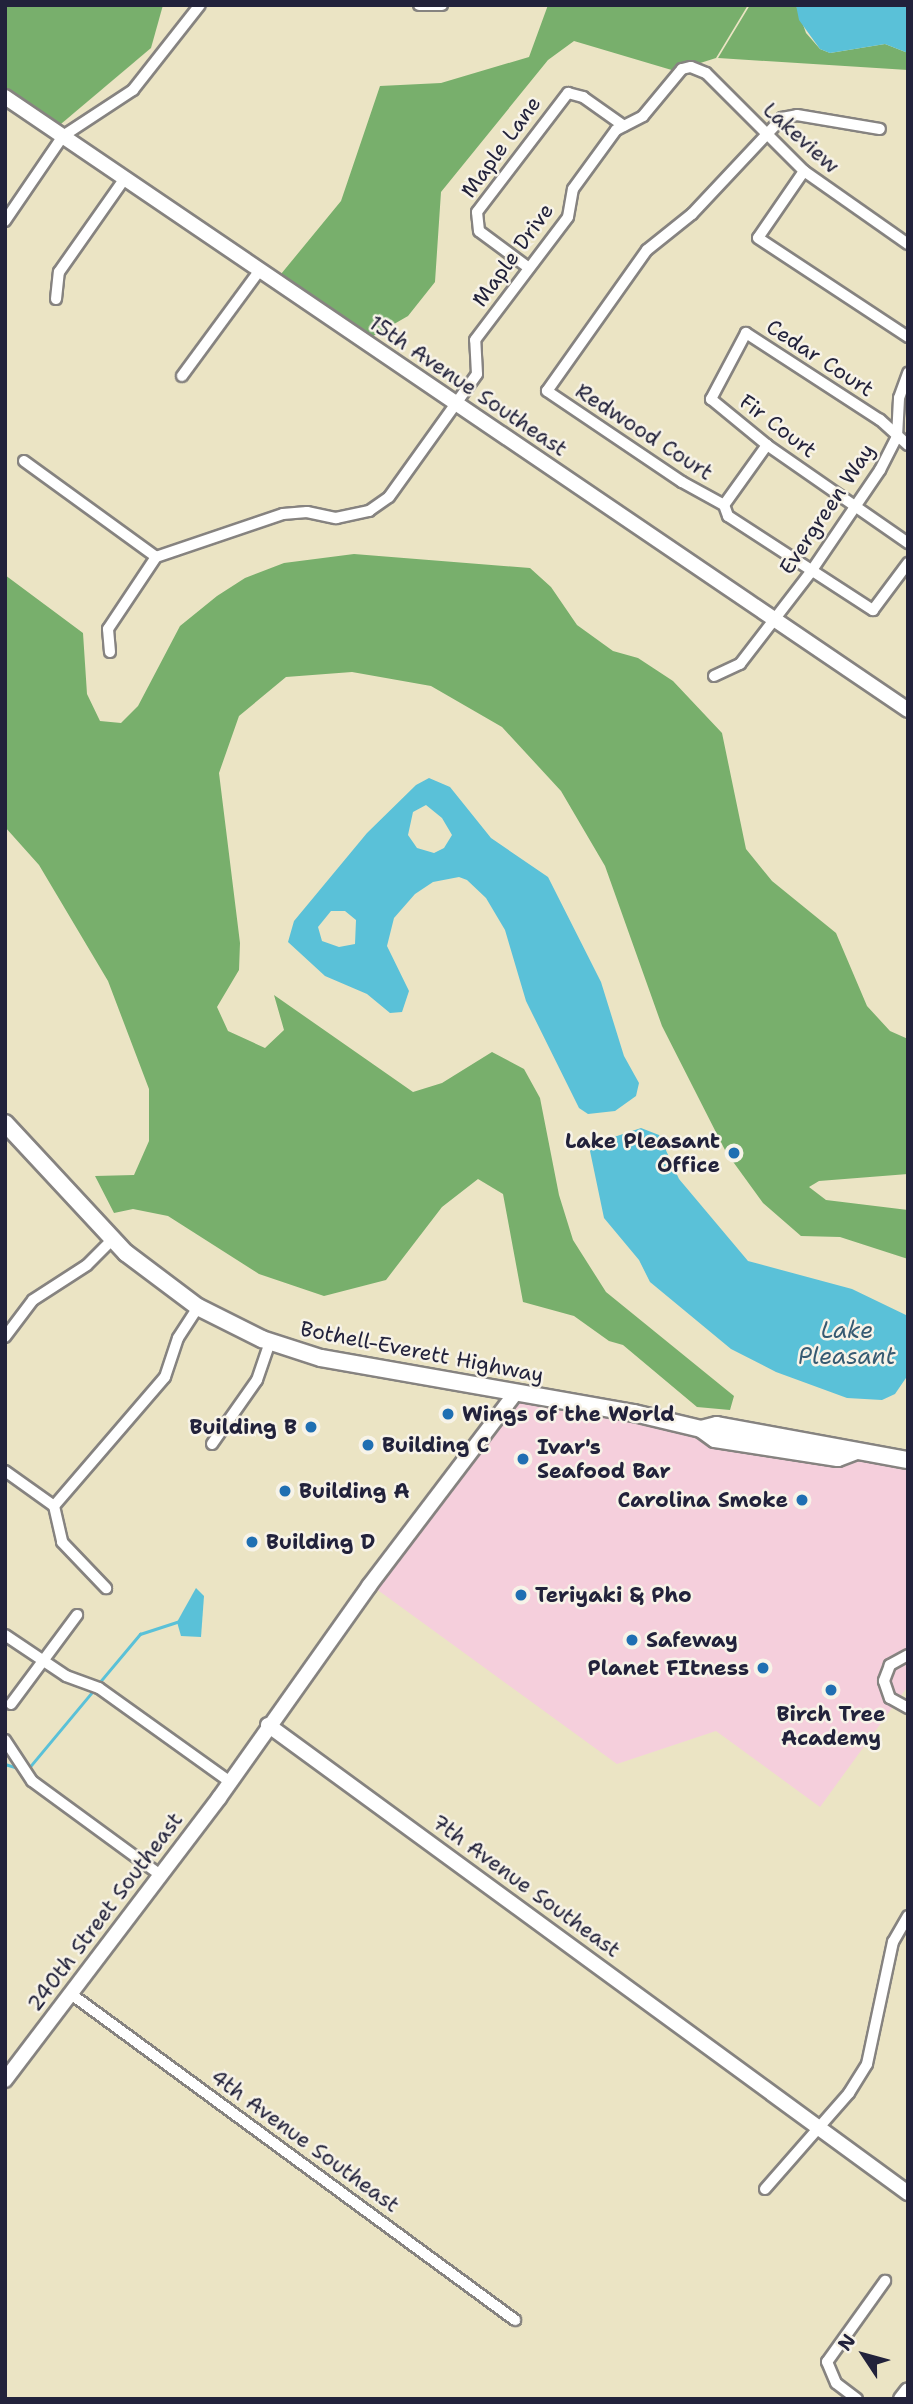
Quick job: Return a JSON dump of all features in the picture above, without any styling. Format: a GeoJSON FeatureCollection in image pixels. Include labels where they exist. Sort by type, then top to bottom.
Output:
{"type":"FeatureCollection","features":[{"type":"Feature","properties":{"kind":"main road","name":"Bothell-Everett Highway"},"geometry":{"type":"LineString","coordinates":[[5,1124],[113,1239],[159,1281],[198,1307],[270,1342],[321,1358],[516,1392],[701,1429],[715,1439],[838,1458],[856,1451],[908,1460]]}},
{"type":"Feature","properties":{"kind":"street"},"geometry":{"type":"LineString","coordinates":[[5,221],[63,136],[134,90],[200,5]]}},
{"type":"Feature","properties":{"kind":"street"},"geometry":{"type":"LineString","coordinates":[[419,5],[442,5]]}},
{"type":"Feature","properties":{"kind":"street","name":"Lakeview"},"geometry":{"type":"LineString","coordinates":[[673,76],[691,67],[706,73],[804,171],[908,244]]}},
{"type":"Feature","properties":{"kind":"street","name":"Maple Drive"},"geometry":{"type":"LineString","coordinates":[[156,556],[283,514],[307,512],[336,518],[369,511],[389,497],[477,374],[475,340],[568,217],[573,189],[616,130],[643,116],[673,76]]}},
{"type":"Feature","properties":{"kind":"street","name":"Maple Lane"},"geometry":{"type":"LineString","coordinates":[[529,268],[479,231],[477,212],[568,93],[583,97],[624,126]]}},
{"type":"Feature","properties":{"kind":"street","name":"15th Avenue Southeast"},"geometry":{"type":"LineString","coordinates":[[5,97],[908,710]]}},
{"type":"Feature","properties":{"kind":"street"},"geometry":{"type":"LineString","coordinates":[[766,135],[782,118],[797,115],[880,129]]}},
{"type":"Feature","properties":{"kind":"street","name":"Redwood Court"},"geometry":{"type":"LineString","coordinates":[[724,505],[682,482],[547,391],[647,250],[692,214],[766,135]]}},
{"type":"Feature","properties":{"kind":"street"},"geometry":{"type":"LineString","coordinates":[[804,171],[758,238],[908,337]]}},
{"type":"Feature","properties":{"kind":"street"},"geometry":{"type":"LineString","coordinates":[[56,299],[59,272],[125,178]]}},
{"type":"Feature","properties":{"kind":"street"},"geometry":{"type":"LineString","coordinates":[[182,376],[260,270]]}},
{"type":"Feature","properties":{"kind":"street","name":"Cedar Court"},"geometry":{"type":"LineString","coordinates":[[711,399],[746,333],[880,420],[897,437]]}},
{"type":"Feature","properties":{"kind":"street","name":"Evergreen Way"},"geometry":{"type":"LineString","coordinates":[[714,676],[740,664],[810,573],[856,507],[897,437],[899,398],[908,373]]}},
{"type":"Feature","properties":{"kind":"street","name":"Fir Court"},"geometry":{"type":"LineString","coordinates":[[711,399],[767,445],[908,543]]}},
{"type":"Feature","properties":{"kind":"street"},"geometry":{"type":"LineString","coordinates":[[897,437],[908,445]]}},
{"type":"Feature","properties":{"kind":"street"},"geometry":{"type":"LineString","coordinates":[[767,445],[724,505],[728,516],[810,573],[873,610],[908,564]]}},
{"type":"Feature","properties":{"kind":"street"},"geometry":{"type":"LineString","coordinates":[[24,461],[156,556],[108,629],[110,652]]}},
{"type":"Feature","properties":{"kind":"street"},"geometry":{"type":"LineString","coordinates":[[5,1337],[33,1300],[87,1265],[113,1239]]}},
{"type":"Feature","properties":{"kind":"street"},"geometry":{"type":"LineString","coordinates":[[54,1506],[164,1377],[178,1338],[198,1307]]}},
{"type":"Feature","properties":{"kind":"street"},"geometry":{"type":"LineString","coordinates":[[212,1444],[257,1380],[270,1342]]}},
{"type":"Feature","properties":{"kind":"street","name":"240th Street Southeast"},"geometry":{"type":"LineString","coordinates":[[213,1801],[226,1779],[516,1392]]}},
{"type":"Feature","properties":{"kind":"street"},"geometry":{"type":"LineString","coordinates":[[5,1472],[54,1506],[62,1542],[106,1588]]}},
{"type":"Feature","properties":{"kind":"street"},"geometry":{"type":"LineString","coordinates":[[11,1704],[76,1615]]}},
{"type":"Feature","properties":{"kind":"street"},"geometry":{"type":"LineString","coordinates":[[5,1634],[66,1676],[95,1686],[226,1779]]}},
{"type":"Feature","properties":{"kind":"street"},"geometry":{"type":"LineString","coordinates":[[907,1654],[890,1665],[884,1681],[890,1698],[907,1709]]}},
{"type":"Feature","properties":{"kind":"street","name":"7th Avenue Southeast"},"geometry":{"type":"LineString","coordinates":[[268,1726],[908,2193]]}},
{"type":"Feature","properties":{"kind":"street"},"geometry":{"type":"LineString","coordinates":[[5,1740],[22,1767],[159,1874]]}},
{"type":"Feature","properties":{"kind":"street","name":"240th Street Southeast"},"geometry":{"type":"LineString","coordinates":[[5,2080],[254,1750],[255,1743]]}},
{"type":"Feature","properties":{"kind":"street"},"geometry":{"type":"LineString","coordinates":[[765,2189],[819,2128],[867,2064],[892,1942],[908,1916]]}},
{"type":"Feature","properties":{"kind":"street","name":"4th Avenue Southeast"},"geometry":{"type":"LineString","coordinates":[[71,1994],[515,2320]]}},
{"type":"Feature","properties":{"kind":"street"},"geometry":{"type":"LineString","coordinates":[[857,2399],[836,2383],[827,2362],[885,2281]]}},
{"type":"Feature","properties":{"kind":"street"},"geometry":{"type":"LineString","coordinates":[[901,2399],[908,2390]]}},
{"type":"Feature","properties":{"kind":"shaded area"},"geometry":{"type":"Polygon","coordinates":[[[516,1392],[908,1459],[908,1686],[820,1807],[716,1731],[617,1764],[375,1588],[516,1392]]]}},
{"type":"Feature","properties":{"kind":"green space"},"geometry":{"type":"Polygon","coordinates":[[[5,5],[163,5],[151,48],[55,129],[5,95],[5,5]]]}},
{"type":"Feature","properties":{"kind":"green space"},"geometry":{"type":"Polygon","coordinates":[[[548,5],[748,5],[716,58],[675,71],[574,41],[548,60],[441,192],[435,282],[408,316],[361,343],[272,285],[341,201],[380,86],[441,83],[529,57],[548,5]]]}},
{"type":"Feature","properties":{"kind":"green space"},"geometry":{"type":"Polygon","coordinates":[[[750,5],[796,5],[806,33],[820,49],[830,53],[885,44],[908,53],[908,70],[718,58],[750,5]]]}},
{"type":"Feature","properties":{"kind":"green space"},"geometry":{"type":"Polygon","coordinates":[[[354,554],[530,568],[551,587],[577,625],[613,651],[638,658],[673,681],[722,733],[746,849],[772,881],[836,933],[867,1006],[890,1031],[908,1039],[908,1174],[819,1181],[809,1187],[826,1200],[908,1210],[908,1259],[840,1237],[801,1236],[763,1203],[726,1152],[662,1026],[605,866],[561,791],[502,727],[431,686],[352,672],[286,677],[239,716],[219,773],[240,943],[239,970],[217,1007],[228,1031],[265,1048],[284,1030],[274,995],[413,1092],[442,1083],[492,1052],[524,1069],[540,1098],[559,1195],[573,1240],[606,1292],[734,1396],[730,1410],[697,1407],[623,1345],[609,1341],[574,1316],[523,1302],[503,1194],[478,1179],[442,1207],[386,1280],[324,1296],[259,1274],[168,1216],[133,1209],[114,1213],[95,1176],[134,1175],[149,1141],[149,1089],[108,981],[39,865],[5,827],[5,575],[83,633],[87,694],[100,721],[121,723],[138,706],[180,626],[217,596],[245,578],[284,563],[354,554]]]}},
{"type":"Feature","properties":{"kind":"water"},"geometry":{"type":"Polygon","coordinates":[[[796,5],[908,5],[908,53],[885,44],[830,53],[820,49],[799,20],[796,5]]]}},
{"type":"Feature","properties":{"kind":"water"},"geometry":{"type":"Polygon","coordinates":[[[429,778],[450,787],[491,838],[548,877],[601,982],[624,1056],[639,1083],[636,1096],[615,1111],[588,1114],[579,1108],[526,1001],[505,930],[486,898],[467,880],[459,877],[433,882],[415,894],[394,918],[387,946],[409,991],[402,1012],[390,1013],[367,994],[325,976],[288,942],[294,921],[367,833],[416,785],[429,778]],[[426,805],[413,812],[408,835],[417,848],[434,853],[444,848],[452,835],[442,818],[426,805]],[[331,911],[318,927],[322,941],[339,947],[355,944],[356,920],[345,911],[331,911]]]}},
{"type":"Feature","properties":{"kind":"water","name":"Lake Pleasant"},"geometry":{"type":"Polygon","coordinates":[[[641,1128],[659,1135],[679,1179],[748,1261],[852,1289],[908,1316],[908,1375],[895,1394],[882,1400],[847,1398],[776,1372],[731,1349],[650,1282],[639,1260],[604,1218],[590,1151],[596,1143],[641,1128]]]}},
{"type":"Feature","properties":{"kind":"water"},"geometry":{"type":"Polygon","coordinates":[[[196,1588],[204,1596],[201,1637],[181,1636],[177,1622],[196,1588]]]}},
{"type":"Feature","properties":{"kind":"waterway"},"geometry":{"type":"LineString","coordinates":[[99,1683],[140,1634],[177,1622]]}},
{"type":"Feature","properties":{"kind":"waterway"},"geometry":{"type":"LineString","coordinates":[[28,1769],[93,1691]]}},
{"type":"Feature","properties":{"kind":"waterway"},"geometry":{"type":"LineString","coordinates":[[5,1764],[21,1769]]}},
{"type":"Feature","properties":{"kind":"place","name":"Lake Pleasant Office"},"geometry":{"type":"Point","coordinates":[734,1153]}},
{"type":"Feature","properties":{"kind":"place","name":"Wings of the World"},"geometry":{"type":"Point","coordinates":[448,1414]}},
{"type":"Feature","properties":{"kind":"place","name":"Building B"},"geometry":{"type":"Point","coordinates":[311,1427]}},
{"type":"Feature","properties":{"kind":"place","name":"Building C"},"geometry":{"type":"Point","coordinates":[368,1445]}},
{"type":"Feature","properties":{"kind":"place","name":"Ivar's Seafood Bar"},"geometry":{"type":"Point","coordinates":[523,1459]}},
{"type":"Feature","properties":{"kind":"place","name":"Building A"},"geometry":{"type":"Point","coordinates":[285,1491]}},
{"type":"Feature","properties":{"kind":"place","name":"Carolina Smoke"},"geometry":{"type":"Point","coordinates":[802,1500]}},
{"type":"Feature","properties":{"kind":"place","name":"Building D"},"geometry":{"type":"Point","coordinates":[252,1542]}},
{"type":"Feature","properties":{"kind":"place","name":"Teriyaki & Pho"},"geometry":{"type":"Point","coordinates":[521,1595]}},
{"type":"Feature","properties":{"kind":"place","name":"Safeway"},"geometry":{"type":"Point","coordinates":[632,1640]}},
{"type":"Feature","properties":{"kind":"place","name":"Planet FItness"},"geometry":{"type":"Point","coordinates":[763,1668]}},
{"type":"Feature","properties":{"kind":"place","name":"Birch Tree Academy"},"geometry":{"type":"Point","coordinates":[831,1690]}}]}
